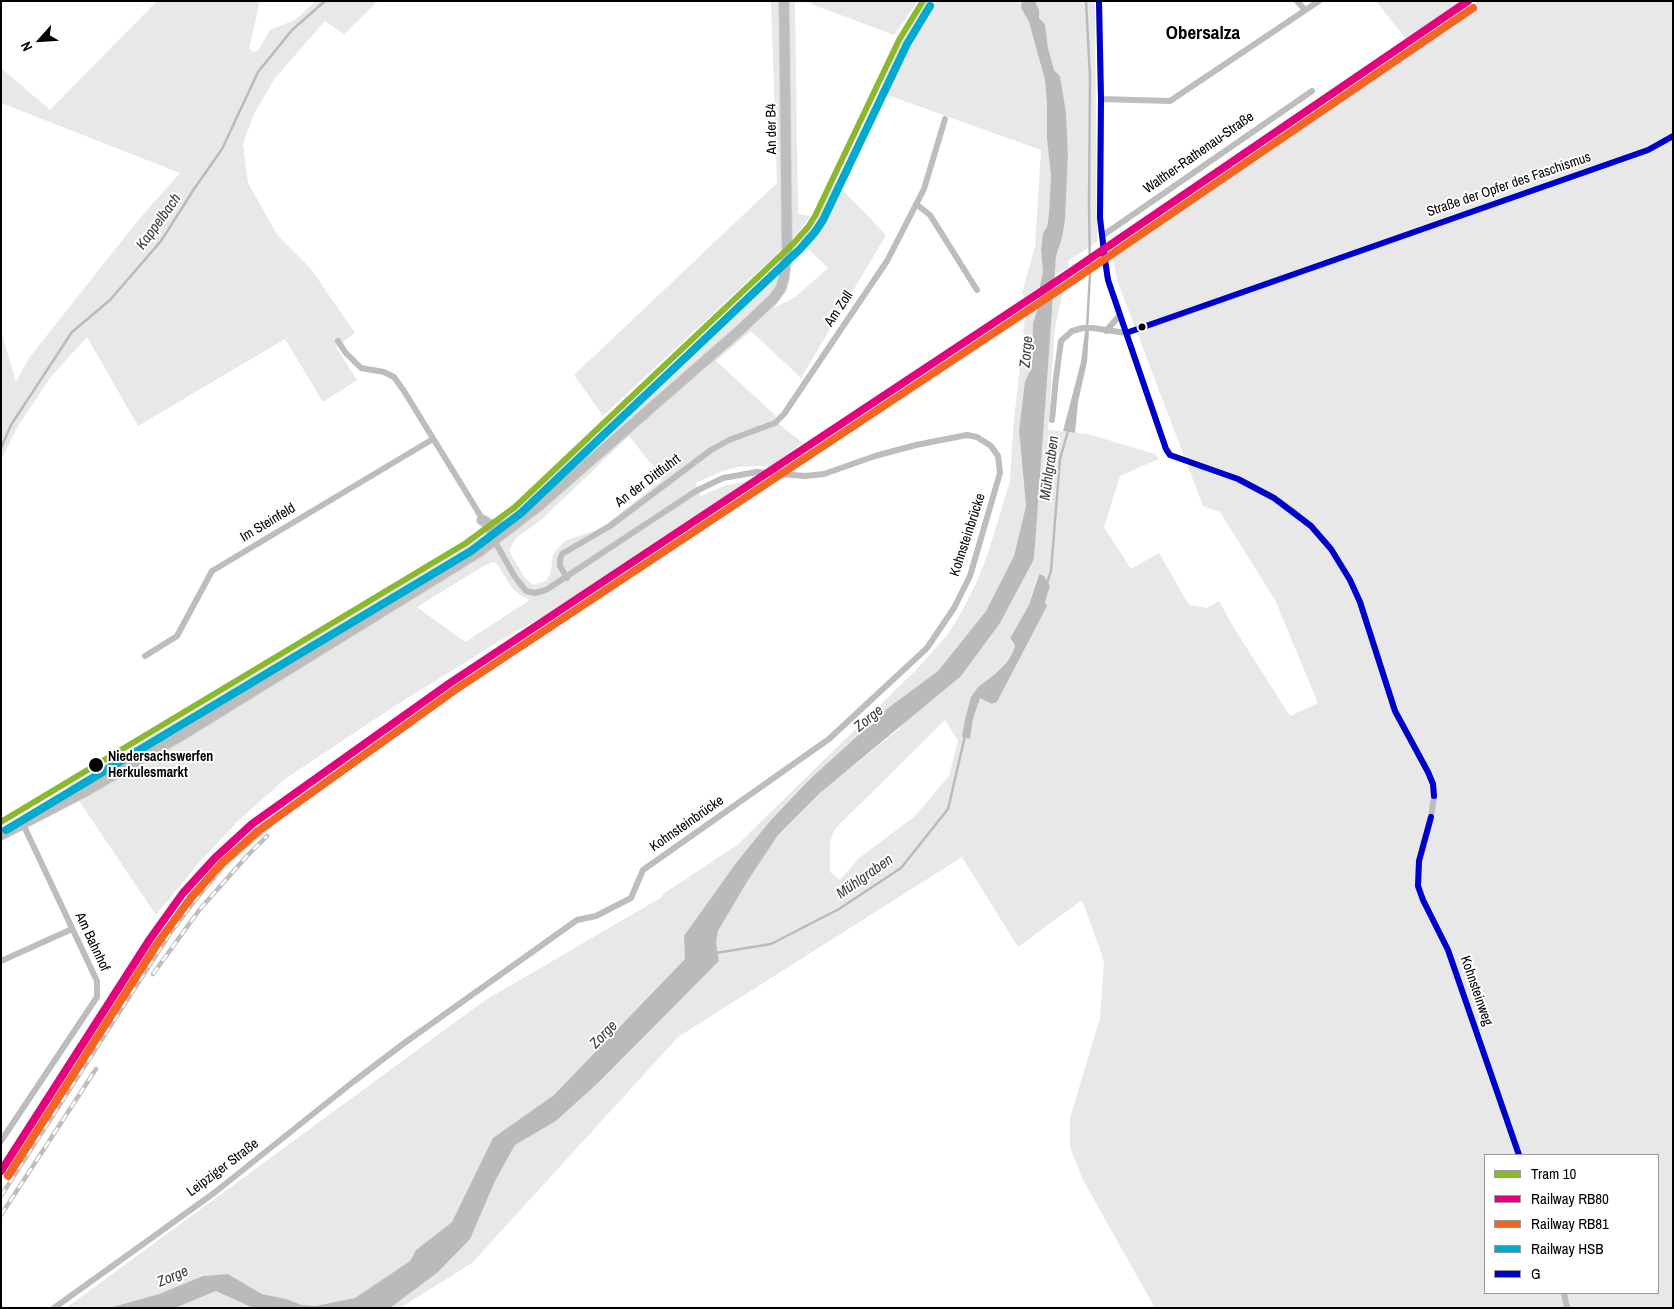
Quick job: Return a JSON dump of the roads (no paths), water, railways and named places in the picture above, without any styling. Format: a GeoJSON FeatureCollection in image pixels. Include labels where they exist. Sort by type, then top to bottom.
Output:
{"type":"FeatureCollection","features":[{"type":"Feature","properties":{"kind":"main road","name":"An der B4"},"geometry":{"type":"LineString","coordinates":[[1,835],[88,790],[184,734],[399,603],[495,540],[588,464],[773,299],[781,288],[788,249],[784,5]]}},
{"type":"Feature","properties":{"kind":"main road"},"geometry":{"type":"LineString","coordinates":[[482,520],[494,527],[515,524]]}},
{"type":"Feature","properties":{"kind":"street","name":"Kohnsteinweg"},"geometry":{"type":"LineString","coordinates":[[1099,1],[1102,99],[1102,236],[1108,280],[1166,449],[1170,455],[1238,479],[1274,498],[1293,511],[1311,526],[1331,549],[1350,580],[1360,602],[1395,711],[1433,784],[1434,796],[1431,817],[1419,861],[1418,886],[1422,900],[1448,950],[1519,1154]]}},
{"type":"Feature","properties":{"kind":"street"},"geometry":{"type":"LineString","coordinates":[[1297,1],[1305,10]]}},
{"type":"Feature","properties":{"kind":"street"},"geometry":{"type":"LineString","coordinates":[[1102,99],[1170,101],[1319,1]]}},
{"type":"Feature","properties":{"kind":"street","name":"Walther-Rathenau-Straße"},"geometry":{"type":"LineString","coordinates":[[1102,236],[1312,91]]}},
{"type":"Feature","properties":{"kind":"street","name":"Am Zoll"},"geometry":{"type":"LineString","coordinates":[[775,423],[784,414],[887,261],[924,189],[945,118]]}},
{"type":"Feature","properties":{"kind":"street","name":"Straße der Opfer des Faschismus"},"geometry":{"type":"LineString","coordinates":[[1126,333],[1648,150],[1673,136]]}},
{"type":"Feature","properties":{"kind":"street"},"geometry":{"type":"LineString","coordinates":[[916,204],[930,215],[977,290]]}},
{"type":"Feature","properties":{"kind":"street"},"geometry":{"type":"LineString","coordinates":[[1106,330],[1120,315]]}},
{"type":"Feature","properties":{"kind":"street"},"geometry":{"type":"LineString","coordinates":[[1052,420],[1061,341],[1072,331],[1083,328],[1126,333]]}},
{"type":"Feature","properties":{"kind":"street"},"geometry":{"type":"LineString","coordinates":[[338,341],[345,352],[361,368],[384,372],[394,377],[495,540]]}},
{"type":"Feature","properties":{"kind":"street","name":"An der Dittfuhrt"},"geometry":{"type":"LineString","coordinates":[[567,578],[560,566],[562,554],[610,526],[711,450],[729,440],[775,423]]}},
{"type":"Feature","properties":{"kind":"street","name":"Kohnsteinbrücke"},"geometry":{"type":"LineString","coordinates":[[403,1044],[577,920],[596,916],[631,898],[642,870],[829,739],[927,648],[954,608],[970,576],[1000,473],[998,456],[991,446],[977,436],[967,435],[916,445],[875,456],[824,474],[805,476],[757,472],[739,474],[711,483],[696,491],[567,578],[546,590],[536,593],[526,591],[515,577],[495,540]]}},
{"type":"Feature","properties":{"kind":"street","name":"Im Steinfeld"},"geometry":{"type":"LineString","coordinates":[[145,656],[178,636],[212,571],[433,440]]}},
{"type":"Feature","properties":{"kind":"street","name":"Am Bahnhof"},"geometry":{"type":"LineString","coordinates":[[1,1141],[97,997],[97,981],[23,824]]}},
{"type":"Feature","properties":{"kind":"street"},"geometry":{"type":"LineString","coordinates":[[1,961],[72,929]]}},
{"type":"Feature","properties":{"kind":"street","name":"Leipziger Straße"},"geometry":{"type":"LineString","coordinates":[[54,1308],[214,1193],[403,1044]]}},
{"type":"Feature","properties":{"kind":"street"},"geometry":{"type":"LineString","coordinates":[[1564,1294],[1567,1308]]}},
{"type":"Feature","properties":{"kind":"waterway","name":"Kappelbach"},"geometry":{"type":"LineString","coordinates":[[1,448],[11,425],[72,332],[110,300],[161,241],[222,149],[258,72],[292,30],[325,1]]}},
{"type":"Feature","properties":{"kind":"waterway"},"geometry":{"type":"LineString","coordinates":[[1086,1],[1090,76],[1090,274],[1087,328]]}},
{"type":"Feature","properties":{"kind":"waterway","name":"Mühlgraben"},"geometry":{"type":"LineString","coordinates":[[1047,583],[1051,571],[1060,459],[1068,431]]}},
{"type":"Feature","properties":{"kind":"waterway","name":"Mühlgraben"},"geometry":{"type":"LineString","coordinates":[[716,953],[771,944],[839,909],[901,868],[948,809],[965,736]]}},
{"type":"Feature","properties":{"kind":"railway"},"geometry":{"type":"LineString","coordinates":[[1,1196],[171,932],[224,865],[306,796],[414,722]]}},
{"type":"Feature","properties":{"kind":"railway"},"geometry":{"type":"LineString","coordinates":[[153,974],[200,909],[267,836]]}},
{"type":"Feature","properties":{"kind":"railway"},"geometry":{"type":"LineString","coordinates":[[1,1215],[96,1069]]}},
{"type":"Feature","properties":{"kind":"tram line","name":"10"},"geometry":{"type":"LineString","coordinates":[[1,822],[466,543],[515,507],[794,243],[808,227],[899,40],[923,1]]}},
{"type":"Feature","properties":{"kind":"rail line","name":"RB80"},"geometry":{"type":"LineString","coordinates":[[1,1171],[150,939],[183,893],[215,858],[252,824],[450,683],[1069,273],[1468,1]]}},
{"type":"Feature","properties":{"kind":"rail line","name":"HSB"},"geometry":{"type":"LineString","coordinates":[[6,830],[471,551],[521,513],[800,249],[815,232],[823,220],[907,44],[930,6]]}},
{"type":"Feature","properties":{"kind":"rail line","name":"RB81"},"geometry":{"type":"LineString","coordinates":[[8,1176],[157,944],[190,899],[221,864],[258,831],[455,690],[1074,280],[1473,8]]}},
{"type":"Feature","properties":{"kind":"place","name":"Niedersachswerfen Herkulesmarkt"},"geometry":{"type":"Point","coordinates":[96,765]}},
{"type":"Feature","properties":{"kind":"district","name":"Obersalza"},"geometry":{"type":"Point","coordinates":[1203,34]}},
{"type":"Feature","properties":{"kind":"water label","name":"Zorge"},"geometry":{"type":"Point","coordinates":[1027,352]}},
{"type":"Feature","properties":{"kind":"water label","name":"Zorge"},"geometry":{"type":"Point","coordinates":[869,719]}},
{"type":"Feature","properties":{"kind":"water label","name":"Zorge"},"geometry":{"type":"Point","coordinates":[604,1035]}},
{"type":"Feature","properties":{"kind":"water label","name":"Zorge"},"geometry":{"type":"Point","coordinates":[173,1277]}}]}
